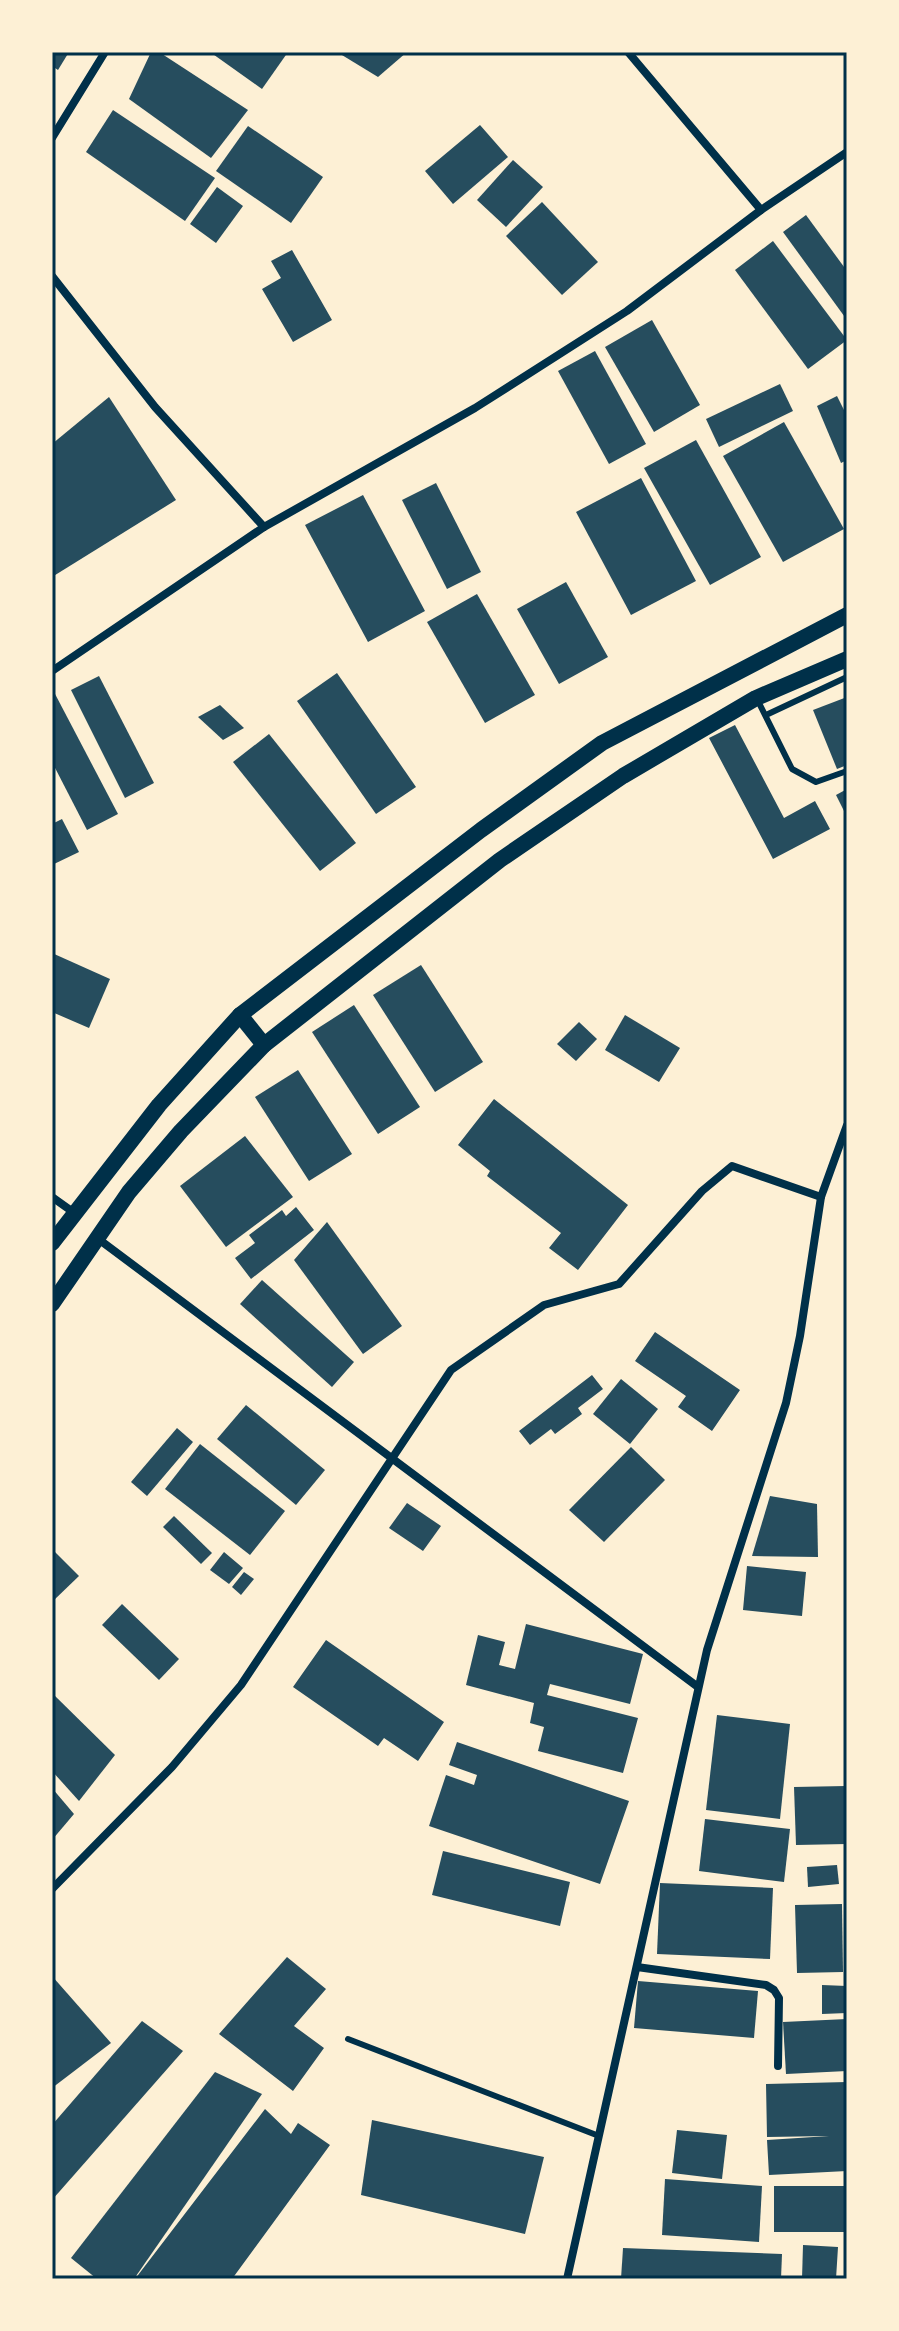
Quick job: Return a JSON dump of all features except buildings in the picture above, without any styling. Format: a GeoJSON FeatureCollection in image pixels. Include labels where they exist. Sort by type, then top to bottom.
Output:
{"type":"FeatureCollection","features":[{"type":"Feature","properties":{"kind":"main road"},"geometry":{"type":"LineString","coordinates":[[52,1243],[159,1105],[240,1015],[481,830],[602,743],[847,615]]}},
{"type":"Feature","properties":{"kind":"main road"},"geometry":{"type":"LineString","coordinates":[[52,1304],[129,1192],[181,1131],[264,1045],[500,860],[623,776],[756,698],[847,659]]}},
{"type":"Feature","properties":{"kind":"main road"},"geometry":{"type":"LineString","coordinates":[[240,1015],[264,1045]]}},
{"type":"Feature","properties":{"kind":"street"},"geometry":{"type":"LineString","coordinates":[[52,138],[105,52]]}},
{"type":"Feature","properties":{"kind":"street"},"geometry":{"type":"LineString","coordinates":[[628,52],[761,210]]}},
{"type":"Feature","properties":{"kind":"street"},"geometry":{"type":"LineString","coordinates":[[52,671],[264,527],[475,408],[627,311],[761,210],[847,152]]}},
{"type":"Feature","properties":{"kind":"street"},"geometry":{"type":"LineString","coordinates":[[52,276],[155,407],[264,527]]}},
{"type":"Feature","properties":{"kind":"street"},"geometry":{"type":"LineString","coordinates":[[567,2279],[698,1687],[786,1403],[800,1336],[821,1197],[847,1125]]}},
{"type":"Feature","properties":{"kind":"street"},"geometry":{"type":"LineString","coordinates":[[52,1889],[172,1767],[241,1685],[451,1370],[544,1305],[619,1284],[702,1191],[732,1166],[821,1197]]}},
{"type":"Feature","properties":{"kind":"street"},"geometry":{"type":"LineString","coordinates":[[52,1197],[73,1212]]}},
{"type":"Feature","properties":{"kind":"street"},"geometry":{"type":"LineString","coordinates":[[97,1238],[698,1687]]}},
{"type":"Feature","properties":{"kind":"street"},"geometry":{"type":"LineString","coordinates":[[637,1967],[766,1985],[774,1990],[779,1998],[778,2066]]}},
{"type":"Feature","properties":{"kind":"lane"},"geometry":{"type":"LineString","coordinates":[[766,715],[847,677]]}},
{"type":"Feature","properties":{"kind":"lane"},"geometry":{"type":"LineString","coordinates":[[756,698],[792,769],[816,782],[847,771]]}},
{"type":"Feature","properties":{"kind":"lane"},"geometry":{"type":"LineString","coordinates":[[348,2039],[599,2136]]}}]}
